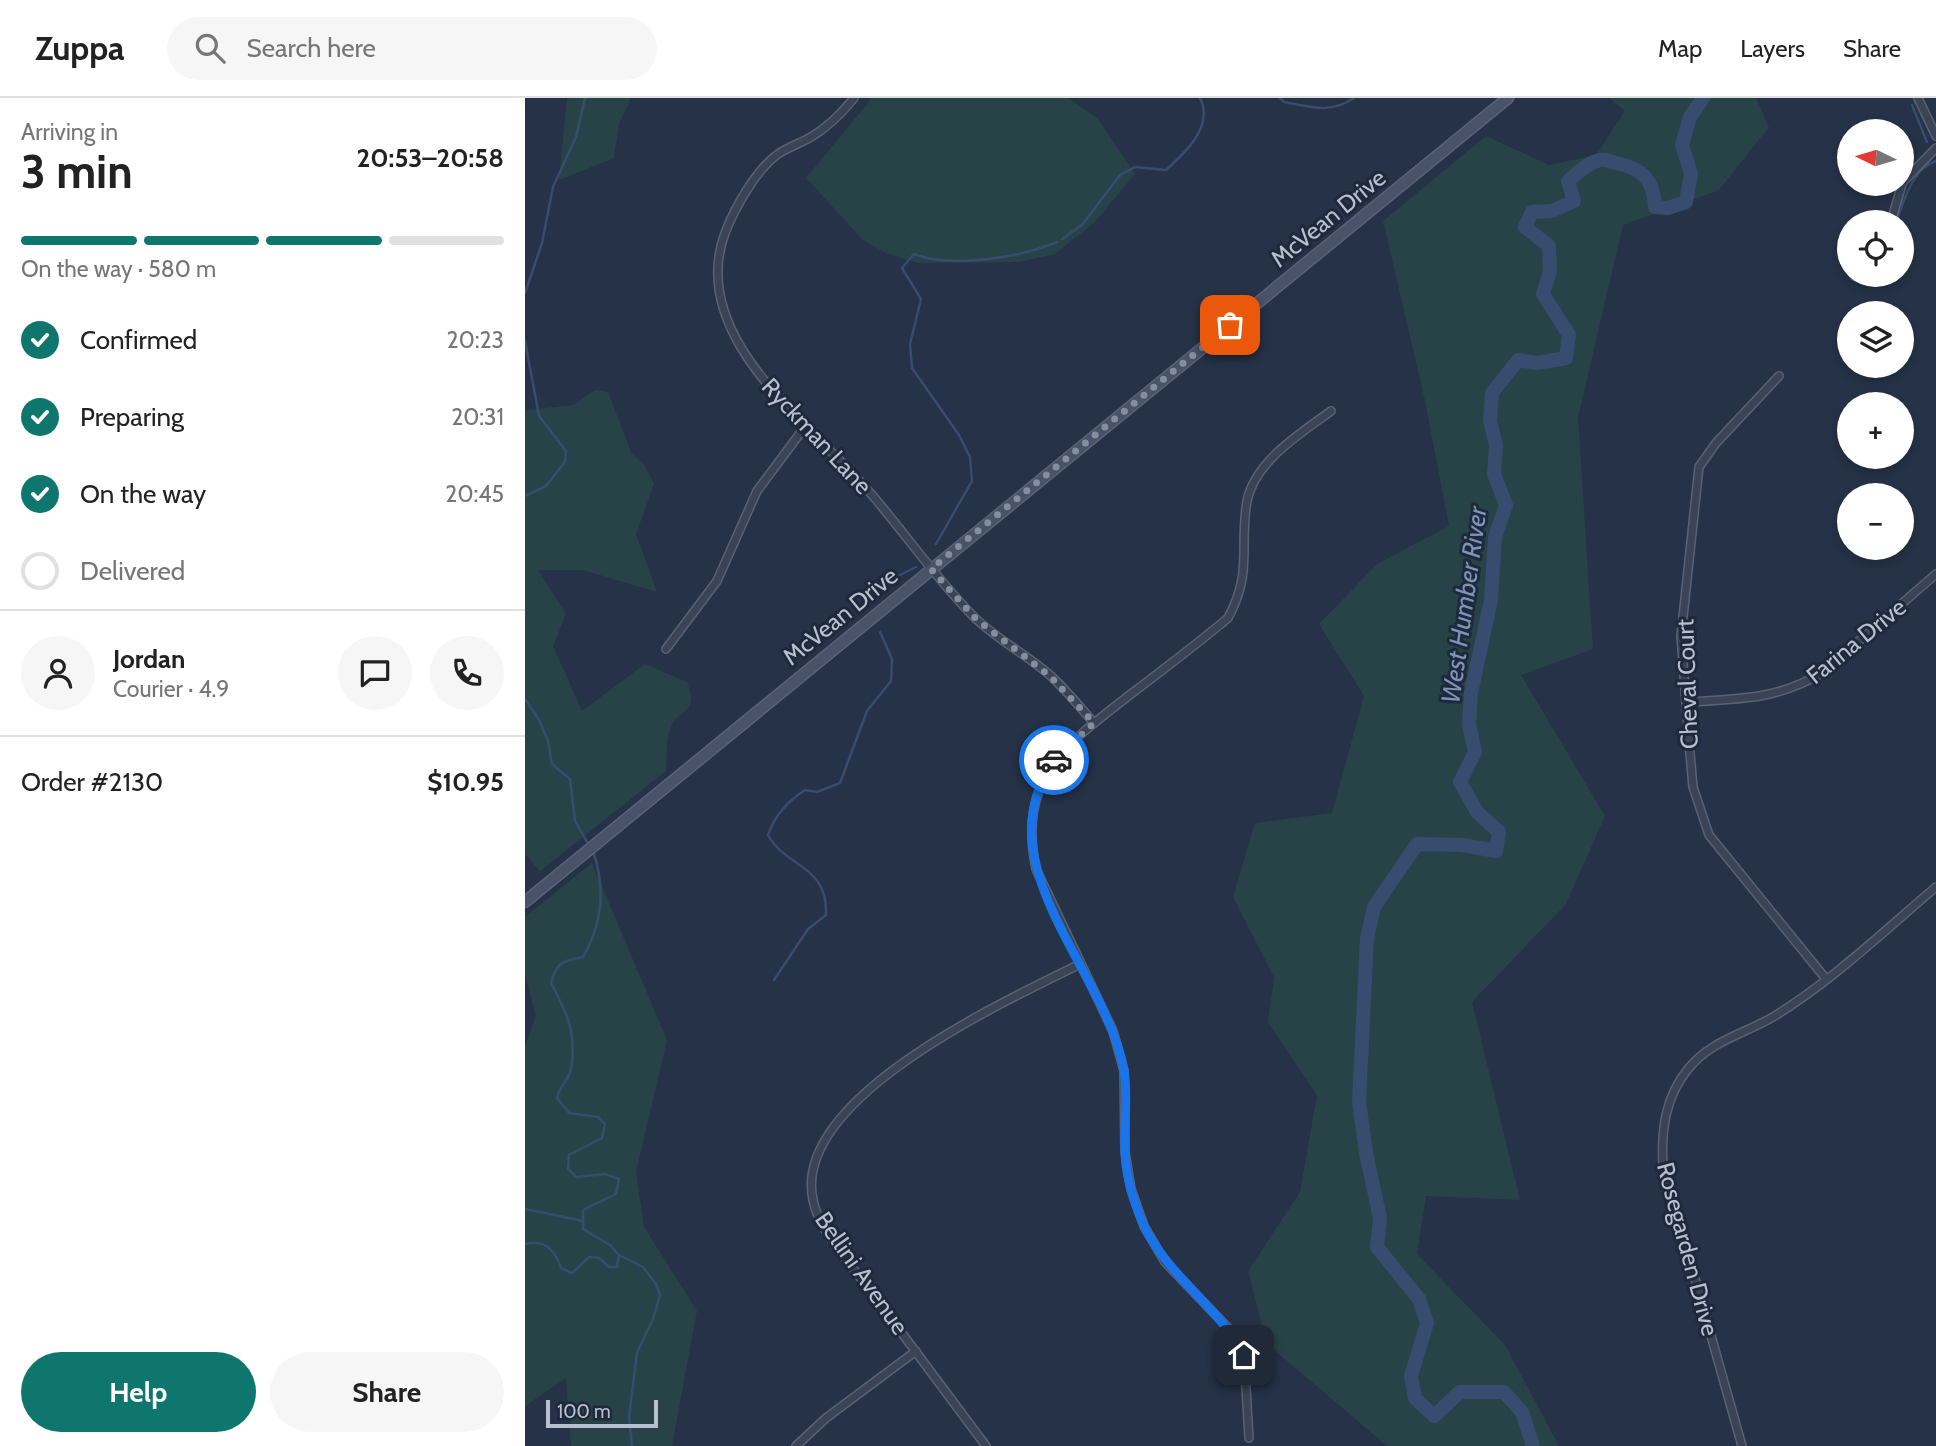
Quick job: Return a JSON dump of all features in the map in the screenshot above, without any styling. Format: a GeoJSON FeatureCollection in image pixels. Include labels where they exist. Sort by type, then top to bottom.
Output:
{"type":"FeatureCollection","features":[{"type":"Feature","properties":{"kind":"main road","name":"McVean Drive"},"geometry":{"type":"LineString","coordinates":[[525,902],[1508,98]]}},
{"type":"Feature","properties":{"kind":"street","name":"Ryckman Lane"},"geometry":{"type":"LineString","coordinates":[[854,98],[814,135],[778,154],[743,198],[725,233],[719,262],[724,308],[735,335],[757,372],[804,428],[864,486],[931,569],[976,619],[1050,676],[1094,723]]}},
{"type":"Feature","properties":{"kind":"street"},"geometry":{"type":"LineString","coordinates":[[1918,98],[1936,136]]}},
{"type":"Feature","properties":{"kind":"street"},"geometry":{"type":"LineString","coordinates":[[1915,170],[1936,148]]}},
{"type":"Feature","properties":{"kind":"street","name":"Cheval Court"},"geometry":{"type":"LineString","coordinates":[[1779,376],[1716,443],[1699,467],[1681,636],[1686,702],[1693,787],[1709,835],[1826,979]]}},
{"type":"Feature","properties":{"kind":"street"},"geometry":{"type":"LineString","coordinates":[[1249,1438],[1244,1355],[1233,1333],[1165,1262],[1144,1226],[1131,1189],[1125,1152],[1124,1071],[1113,1031],[1036,869],[1030,840],[1031,825],[1039,789],[1051,765],[1094,723],[1229,618],[1241,594],[1248,499],[1256,480],[1290,442],[1331,411]]}},
{"type":"Feature","properties":{"kind":"street"},"geometry":{"type":"LineString","coordinates":[[666,649],[717,581],[757,491],[804,428]]}},
{"type":"Feature","properties":{"kind":"street","name":"Farina Drive"},"geometry":{"type":"LineString","coordinates":[[1686,702],[1777,694],[1801,686],[1822,673],[1936,574]]}},
{"type":"Feature","properties":{"kind":"street","name":"Rosegarden Drive"},"geometry":{"type":"LineString","coordinates":[[1742,1446],[1663,1165],[1663,1125],[1677,1085],[1700,1055],[1733,1035],[1772,1018],[1826,979],[1936,887]]}},
{"type":"Feature","properties":{"kind":"street","name":"Bellini Avenue"},"geometry":{"type":"LineString","coordinates":[[986,1446],[822,1222],[813,1202],[811,1180],[817,1153],[828,1131],[850,1109],[937,1038],[1080,964]]}},
{"type":"Feature","properties":{"kind":"street"},"geometry":{"type":"LineString","coordinates":[[796,1446],[826,1418],[916,1352]]}},
{"type":"Feature","properties":{"kind":"green space"},"geometry":{"type":"Polygon","coordinates":[[[567,98],[631,98],[619,124],[614,158],[559,180],[567,98]]]}},
{"type":"Feature","properties":{"kind":"green space"},"geometry":{"type":"Polygon","coordinates":[[[872,98],[1069,98],[1098,119],[1135,174],[1095,222],[1055,254],[1019,262],[918,263],[886,253],[863,240],[806,178],[872,98]]]}},
{"type":"Feature","properties":{"kind":"green space"},"geometry":{"type":"Polygon","coordinates":[[[1609,98],[1756,98],[1769,127],[1719,190],[1623,225],[1578,418],[1593,649],[1521,675],[1605,816],[1566,904],[1472,1002],[1520,1200],[1426,1196],[1417,1254],[1505,1345],[1559,1446],[1387,1446],[1267,1344],[1248,1271],[1300,1192],[1317,1095],[1268,1022],[1274,977],[1233,897],[1255,823],[1332,813],[1364,696],[1319,624],[1377,564],[1449,526],[1425,401],[1383,221],[1486,136],[1549,165],[1596,155],[1625,111],[1609,98]]]}},
{"type":"Feature","properties":{"kind":"green space"},"geometry":{"type":"Polygon","coordinates":[[[595,390],[608,392],[631,452],[645,466],[654,484],[636,534],[657,592],[583,570],[538,570],[566,614],[553,646],[582,711],[645,664],[687,682],[691,700],[669,733],[666,771],[540,871],[525,854],[525,410],[574,405],[595,390]]]}},
{"type":"Feature","properties":{"kind":"green space"},"geometry":{"type":"Polygon","coordinates":[[[592,863],[667,1040],[636,1172],[644,1227],[697,1311],[672,1446],[571,1446],[566,1378],[525,1406],[525,1046],[536,1016],[525,974],[525,917],[592,863]]]}},
{"type":"Feature","properties":{"kind":"waterway"},"geometry":{"type":"LineString","coordinates":[[525,293],[542,243],[553,187],[576,137],[585,98]]}},
{"type":"Feature","properties":{"kind":"waterway"},"geometry":{"type":"LineString","coordinates":[[1062,239],[1082,225],[1120,175],[1135,167],[1166,170],[1182,155],[1201,128],[1203,108],[1200,98]]}},
{"type":"Feature","properties":{"kind":"waterway"},"geometry":{"type":"LineString","coordinates":[[1280,98],[1284,102],[1320,108],[1337,106],[1354,98]]}},
{"type":"Feature","properties":{"kind":"waterway","name":"West Humber River"},"geometry":{"type":"LineString","coordinates":[[1533,1446],[1522,1412],[1504,1392],[1460,1392],[1434,1416],[1415,1398],[1411,1376],[1427,1323],[1419,1299],[1377,1247],[1380,1218],[1366,1153],[1359,1101],[1367,939],[1374,907],[1417,844],[1462,845],[1496,851],[1499,832],[1477,812],[1460,782],[1475,752],[1469,724],[1471,693],[1491,600],[1495,537],[1506,505],[1494,474],[1496,445],[1490,421],[1492,393],[1518,360],[1537,363],[1566,358],[1569,335],[1543,294],[1550,271],[1549,246],[1525,227],[1532,212],[1552,211],[1574,201],[1568,181],[1587,166],[1600,160],[1625,165],[1640,172],[1652,189],[1655,207],[1668,208],[1686,202],[1691,174],[1682,145],[1690,117],[1703,98]]}},
{"type":"Feature","properties":{"kind":"waterway"},"geometry":{"type":"LineString","coordinates":[[1912,105],[1927,142]]}},
{"type":"Feature","properties":{"kind":"waterway"},"geometry":{"type":"LineString","coordinates":[[1901,210],[1915,178],[1936,161]]}},
{"type":"Feature","properties":{"kind":"waterway"},"geometry":{"type":"LineString","coordinates":[[936,544],[972,481],[970,457],[959,435],[912,368],[910,344],[921,299],[902,268],[914,254],[947,261],[966,261],[1006,256],[1057,242]]}},
{"type":"Feature","properties":{"kind":"waterway"},"geometry":{"type":"LineString","coordinates":[[525,341],[539,416],[566,451],[565,462],[546,486],[525,496]]}},
{"type":"Feature","properties":{"kind":"waterway"},"geometry":{"type":"LineString","coordinates":[[865,606],[868,591],[916,567]]}},
{"type":"Feature","properties":{"kind":"waterway"},"geometry":{"type":"LineString","coordinates":[[774,980],[808,929],[826,915],[825,898],[814,876],[785,855],[768,835],[787,804],[805,790],[817,792],[840,783],[867,711],[891,681],[892,659],[880,632]]}},
{"type":"Feature","properties":{"kind":"waterway"},"geometry":{"type":"LineString","coordinates":[[525,699],[539,720],[548,741],[552,764],[570,779],[575,821],[587,842]]}},
{"type":"Feature","properties":{"kind":"waterway"},"geometry":{"type":"LineString","coordinates":[[594,854],[601,894],[598,920],[583,957],[561,964],[551,983],[566,1014],[573,1045],[570,1073],[557,1098],[569,1113],[598,1117],[605,1124],[602,1138],[569,1155],[568,1169],[576,1177],[605,1174],[619,1179],[616,1194],[583,1210],[583,1229],[610,1245],[619,1255],[643,1267],[656,1284],[660,1295],[653,1319],[637,1352],[629,1418],[632,1446]]}},
{"type":"Feature","properties":{"kind":"waterway"},"geometry":{"type":"LineString","coordinates":[[525,1209],[583,1221]]}},
{"type":"Feature","properties":{"kind":"waterway"},"geometry":{"type":"LineString","coordinates":[[525,1244],[538,1243],[548,1247],[561,1268],[572,1273],[589,1257],[599,1258],[609,1267],[617,1267],[619,1255]]}},
{"type":"Feature","properties":{"kind":"way so far"},"geometry":{"type":"LineString","coordinates":[[1054,760],[1094,723],[1050,676],[976,619],[931,569],[1230,325]]}},
{"type":"Feature","properties":{"kind":"route"},"geometry":{"type":"LineString","coordinates":[[1054,760],[1039,789],[1032,816],[1030,840],[1036,869],[1052,906],[1113,1031],[1124,1071],[1125,1152],[1131,1189],[1144,1226],[1165,1262],[1233,1333],[1244,1355]]}}]}
